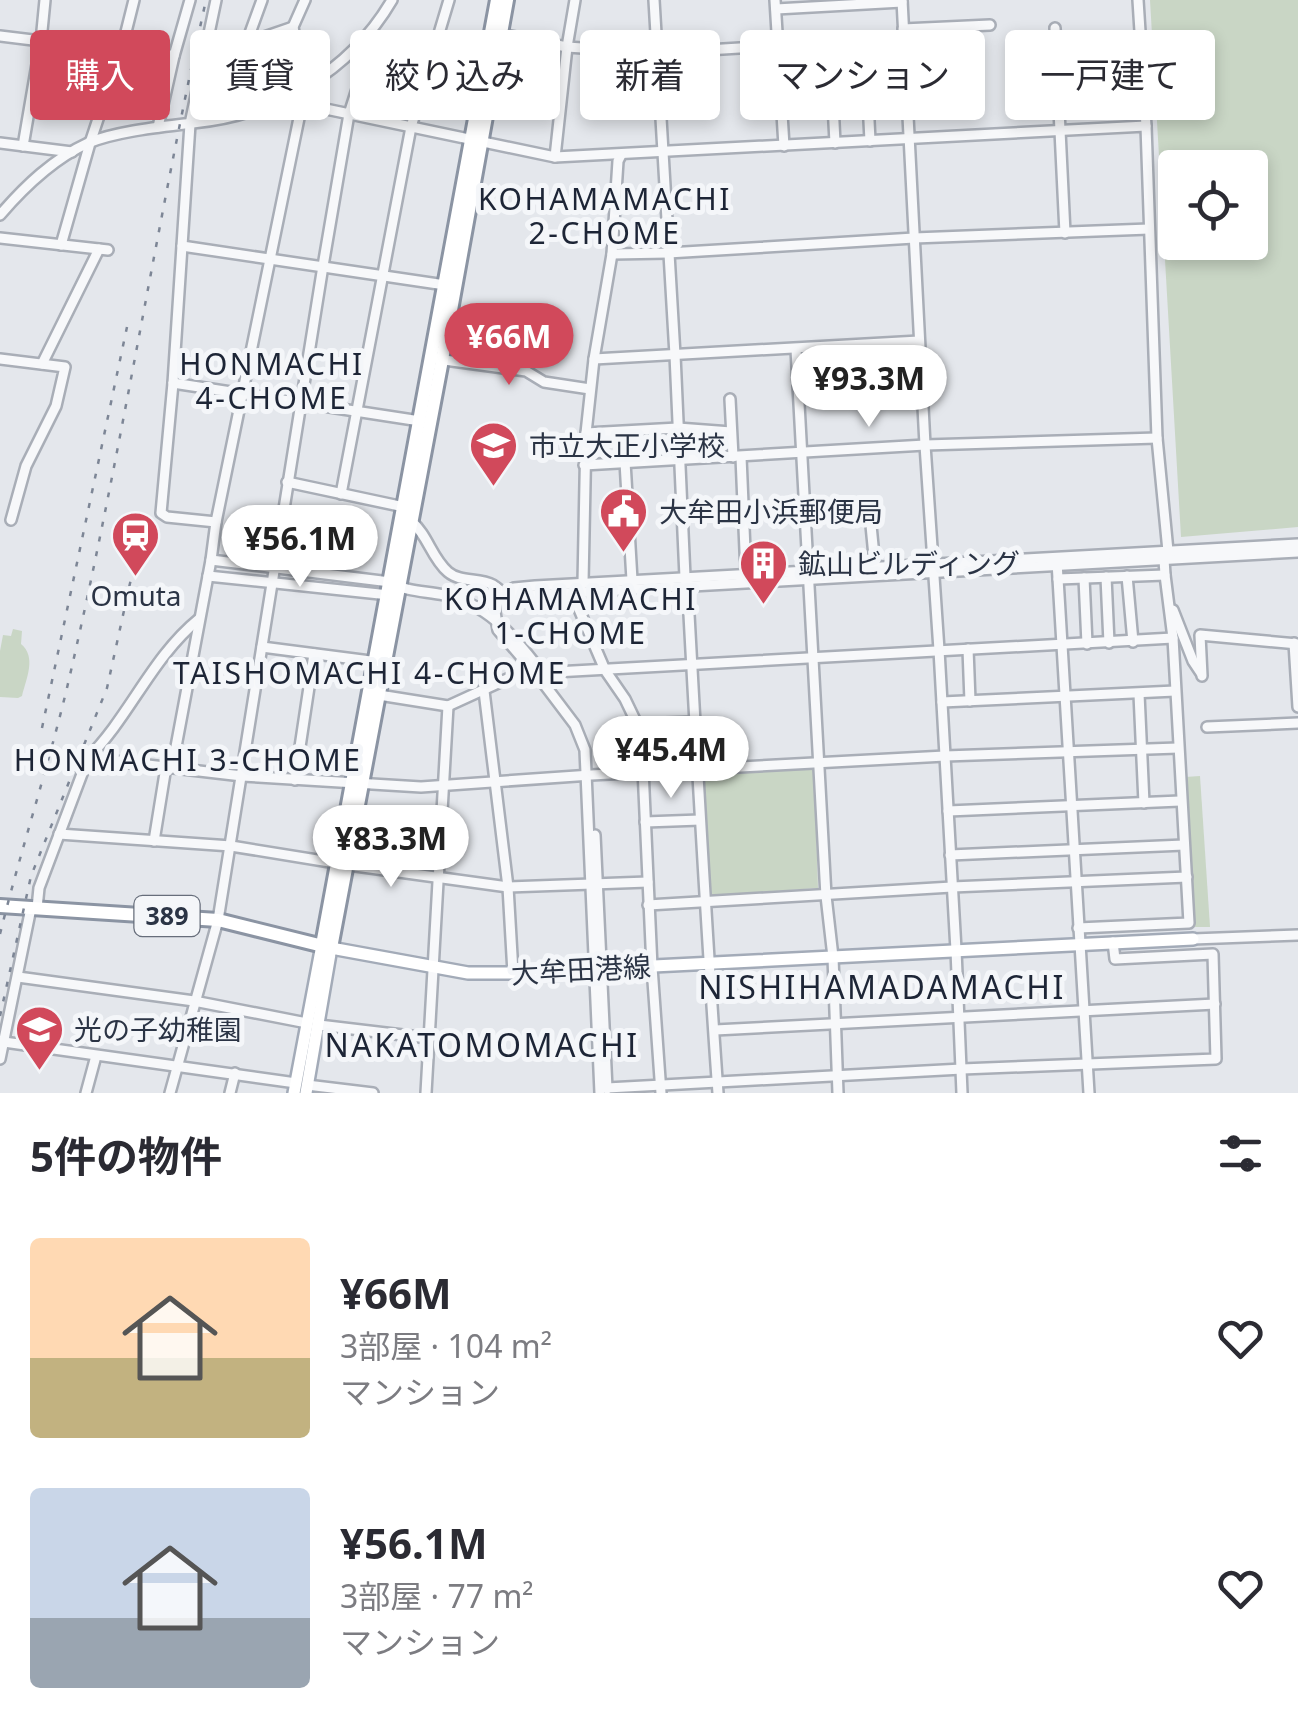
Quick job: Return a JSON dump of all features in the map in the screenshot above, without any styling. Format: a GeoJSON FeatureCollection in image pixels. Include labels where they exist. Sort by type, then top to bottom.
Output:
{"type":"FeatureCollection","features":[{"type":"Feature","properties":{"kind":"highway"},"geometry":{"type":"LineString","coordinates":[[327,947],[437,359],[497,0]]}},
{"type":"Feature","properties":{"kind":"highway"},"geometry":{"type":"LineString","coordinates":[[502,30],[508,0]]}},
{"type":"Feature","properties":{"kind":"highway"},"geometry":{"type":"LineString","coordinates":[[406,515],[420,422],[437,359],[444,284],[481,120]]}},
{"type":"Feature","properties":{"kind":"highway"},"geometry":{"type":"LineString","coordinates":[[358,785],[379,695],[380,662]]}},
{"type":"Feature","properties":{"kind":"highway","name":"389"},"geometry":{"type":"LineString","coordinates":[[0,906],[218,920],[327,947]]}},
{"type":"Feature","properties":{"kind":"main road","name":"大牟田港線"},"geometry":{"type":"LineString","coordinates":[[327,947],[468,972],[513,973],[1193,939]]}},
{"type":"Feature","properties":{"kind":"main road"},"geometry":{"type":"LineString","coordinates":[[301,1088],[327,947]]}},
{"type":"Feature","properties":{"kind":"street"},"geometry":{"type":"LineString","coordinates":[[42,30],[45,0]]}},
{"type":"Feature","properties":{"kind":"street"},"geometry":{"type":"LineString","coordinates":[[127,30],[134,0]]}},
{"type":"Feature","properties":{"kind":"street"},"geometry":{"type":"LineString","coordinates":[[158,126],[190,0]]}},
{"type":"Feature","properties":{"kind":"street"},"geometry":{"type":"LineString","coordinates":[[209,30],[216,0]]}},
{"type":"Feature","properties":{"kind":"street"},"geometry":{"type":"LineString","coordinates":[[251,30],[262,0]]}},
{"type":"Feature","properties":{"kind":"street"},"geometry":{"type":"LineString","coordinates":[[294,30],[305,0]]}},
{"type":"Feature","properties":{"kind":"street"},"geometry":{"type":"LineString","coordinates":[[370,30],[392,0]]}},
{"type":"Feature","properties":{"kind":"street"},"geometry":{"type":"LineString","coordinates":[[341,494],[411,127],[449,0]]}},
{"type":"Feature","properties":{"kind":"street"},"geometry":{"type":"LineString","coordinates":[[556,158],[566,47],[576,0]]}},
{"type":"Feature","properties":{"kind":"street"},"geometry":{"type":"LineString","coordinates":[[654,0],[656,30]]}},
{"type":"Feature","properties":{"kind":"street"},"geometry":{"type":"LineString","coordinates":[[1078,928],[1190,923],[1157,438],[1138,0]]}},
{"type":"Feature","properties":{"kind":"street"},"geometry":{"type":"LineString","coordinates":[[777,30],[776,5],[902,1],[904,30]]}},
{"type":"Feature","properties":{"kind":"street"},"geometry":{"type":"LineString","coordinates":[[942,30],[990,25]]}},
{"type":"Feature","properties":{"kind":"street"},"geometry":{"type":"LineString","coordinates":[[285,30],[293,27]]}},
{"type":"Feature","properties":{"kind":"street"},"geometry":{"type":"LineString","coordinates":[[1055,28],[1065,233]]}},
{"type":"Feature","properties":{"kind":"street"},"geometry":{"type":"LineString","coordinates":[[0,36],[30,40]]}},
{"type":"Feature","properties":{"kind":"street"},"geometry":{"type":"LineString","coordinates":[[560,46],[580,48]]}},
{"type":"Feature","properties":{"kind":"street"},"geometry":{"type":"LineString","coordinates":[[170,55],[174,56]]}},
{"type":"Feature","properties":{"kind":"street"},"geometry":{"type":"LineString","coordinates":[[330,70],[350,55]]}},
{"type":"Feature","properties":{"kind":"street"},"geometry":{"type":"LineString","coordinates":[[24,146],[30,109]]}},
{"type":"Feature","properties":{"kind":"street"},"geometry":{"type":"LineString","coordinates":[[170,1093],[218,920],[231,846],[287,482],[350,114],[330,110]]}},
{"type":"Feature","properties":{"kind":"street"},"geometry":{"type":"LineString","coordinates":[[61,246],[98,120]]}},
{"type":"Feature","properties":{"kind":"street"},"geometry":{"type":"LineString","coordinates":[[191,120],[161,513],[216,522]]}},
{"type":"Feature","properties":{"kind":"street"},"geometry":{"type":"LineString","coordinates":[[0,215],[42,172],[90,143],[158,126],[215,120]]}},
{"type":"Feature","properties":{"kind":"street"},"geometry":{"type":"LineString","coordinates":[[154,841],[299,120]]}},
{"type":"Feature","properties":{"kind":"street"},"geometry":{"type":"LineString","coordinates":[[378,120],[556,158],[1146,126]]}},
{"type":"Feature","properties":{"kind":"street"},"geometry":{"type":"LineString","coordinates":[[661,120],[717,1088]]}},
{"type":"Feature","properties":{"kind":"street"},"geometry":{"type":"LineString","coordinates":[[782,120],[784,146]]}},
{"type":"Feature","properties":{"kind":"street"},"geometry":{"type":"LineString","coordinates":[[834,120],[835,144]]}},
{"type":"Feature","properties":{"kind":"street"},"geometry":{"type":"LineString","coordinates":[[869,120],[870,142]]}},
{"type":"Feature","properties":{"kind":"street"},"geometry":{"type":"LineString","coordinates":[[907,120],[962,1093]]}},
{"type":"Feature","properties":{"kind":"street"},"geometry":{"type":"LineString","coordinates":[[0,144],[73,152]]}},
{"type":"Feature","properties":{"kind":"street"},"geometry":{"type":"LineString","coordinates":[[621,155],[612,254],[590,389],[584,466],[583,583],[575,592],[575,600],[605,670],[626,699],[642,747],[661,1089]]}},
{"type":"Feature","properties":{"kind":"street"},"geometry":{"type":"LineString","coordinates":[[612,254],[1149,229]]}},
{"type":"Feature","properties":{"kind":"street"},"geometry":{"type":"LineString","coordinates":[[0,238],[103,249],[42,364]]}},
{"type":"Feature","properties":{"kind":"street"},"geometry":{"type":"LineString","coordinates":[[182,246],[444,284]]}},
{"type":"Feature","properties":{"kind":"street"},"geometry":{"type":"LineString","coordinates":[[594,359],[919,341]]}},
{"type":"Feature","properties":{"kind":"street"},"geometry":{"type":"LineString","coordinates":[[796,349],[838,1093]]}},
{"type":"Feature","properties":{"kind":"street"},"geometry":{"type":"LineString","coordinates":[[0,359],[65,367],[56,406],[26,466],[11,520]]}},
{"type":"Feature","properties":{"kind":"street"},"geometry":{"type":"LineString","coordinates":[[437,359],[526,371],[544,382],[590,389]]}},
{"type":"Feature","properties":{"kind":"street"},"geometry":{"type":"LineString","coordinates":[[173,383],[420,422]]}},
{"type":"Feature","properties":{"kind":"street"},"geometry":{"type":"LineString","coordinates":[[730,399],[746,574]]}},
{"type":"Feature","properties":{"kind":"street"},"geometry":{"type":"LineString","coordinates":[[586,433],[678,428],[732,432]]}},
{"type":"Feature","properties":{"kind":"street"},"geometry":{"type":"LineString","coordinates":[[584,466],[925,446],[1157,438]]}},
{"type":"Feature","properties":{"kind":"street"},"geometry":{"type":"LineString","coordinates":[[626,462],[632,580]]}},
{"type":"Feature","properties":{"kind":"street"},"geometry":{"type":"LineString","coordinates":[[287,482],[406,515],[424,532],[430,550],[445,570],[458,578],[492,584],[501,594],[513,596],[746,574],[808,574],[875,566],[934,567]]}},
{"type":"Feature","properties":{"kind":"street"},"geometry":{"type":"LineString","coordinates":[[852,506],[870,506],[875,566]]}},
{"type":"Feature","properties":{"kind":"street"},"geometry":{"type":"LineString","coordinates":[[543,678],[498,630],[493,600],[514,588],[1166,555],[1298,544]]}},
{"type":"Feature","properties":{"kind":"street"},"geometry":{"type":"LineString","coordinates":[[1166,555],[1298,552]]}},
{"type":"Feature","properties":{"kind":"street"},"geometry":{"type":"LineString","coordinates":[[1110,643],[1112,558]]}},
{"type":"Feature","properties":{"kind":"street"},"geometry":{"type":"LineString","coordinates":[[211,560],[274,567],[392,589]]}},
{"type":"Feature","properties":{"kind":"street"},"geometry":{"type":"LineString","coordinates":[[1057,560],[1088,1093]]}},
{"type":"Feature","properties":{"kind":"street"},"geometry":{"type":"LineString","coordinates":[[440,594],[445,570]]}},
{"type":"Feature","properties":{"kind":"street"},"geometry":{"type":"LineString","coordinates":[[1058,579],[1165,575]]}},
{"type":"Feature","properties":{"kind":"street"},"geometry":{"type":"LineString","coordinates":[[208,576],[440,594],[466,600],[503,624],[581,736],[585,750],[605,1091],[717,1088],[962,1069],[1216,1059],[1213,954],[1114,959],[1114,942]]}},
{"type":"Feature","properties":{"kind":"street"},"geometry":{"type":"LineString","coordinates":[[1127,576],[1132,642]]}},
{"type":"Feature","properties":{"kind":"street"},"geometry":{"type":"LineString","coordinates":[[1084,578],[1087,644]]}},
{"type":"Feature","properties":{"kind":"street"},"geometry":{"type":"LineString","coordinates":[[1169,600],[1202,676],[1200,635],[1296,643],[1298,707]]}},
{"type":"Feature","properties":{"kind":"street"},"geometry":{"type":"LineString","coordinates":[[0,1059],[34,908],[88,758],[180,634],[200,619]]}},
{"type":"Feature","properties":{"kind":"street"},"geometry":{"type":"LineString","coordinates":[[543,678],[554,672],[1172,638]]}},
{"type":"Feature","properties":{"kind":"street"},"geometry":{"type":"LineString","coordinates":[[262,647],[380,662]]}},
{"type":"Feature","properties":{"kind":"street"},"geometry":{"type":"LineString","coordinates":[[968,649],[970,701]]}},
{"type":"Feature","properties":{"kind":"street"},"geometry":{"type":"LineString","coordinates":[[295,780],[314,654]]}},
{"type":"Feature","properties":{"kind":"street"},"geometry":{"type":"LineString","coordinates":[[379,695],[448,706],[531,668]]}},
{"type":"Feature","properties":{"kind":"street"},"geometry":{"type":"LineString","coordinates":[[484,691],[508,887],[513,973]]}},
{"type":"Feature","properties":{"kind":"street"},"geometry":{"type":"LineString","coordinates":[[942,702],[1175,691]]}},
{"type":"Feature","properties":{"kind":"street"},"geometry":{"type":"LineString","coordinates":[[1139,694],[1144,803]]}},
{"type":"Feature","properties":{"kind":"street"},"geometry":{"type":"LineString","coordinates":[[426,1093],[448,706]]}},
{"type":"Feature","properties":{"kind":"street"},"geometry":{"type":"LineString","coordinates":[[637,724],[694,722]]}},
{"type":"Feature","properties":{"kind":"street"},"geometry":{"type":"LineString","coordinates":[[1208,727],[1298,722]]}},
{"type":"Feature","properties":{"kind":"street"},"geometry":{"type":"LineString","coordinates":[[88,758],[242,776],[358,785],[445,786],[945,756],[1178,748]]}},
{"type":"Feature","properties":{"kind":"street"},"geometry":{"type":"LineString","coordinates":[[948,811],[1180,801]]}},
{"type":"Feature","properties":{"kind":"street"},"geometry":{"type":"LineString","coordinates":[[645,822],[700,820]]}},
{"type":"Feature","properties":{"kind":"street"},"geometry":{"type":"LineString","coordinates":[[59,834],[231,846],[508,887],[648,882]]}},
{"type":"Feature","properties":{"kind":"street"},"geometry":{"type":"LineString","coordinates":[[950,855],[1184,845]]}},
{"type":"Feature","properties":{"kind":"street"},"geometry":{"type":"LineString","coordinates":[[648,904],[1187,877]]}},
{"type":"Feature","properties":{"kind":"street"},"geometry":{"type":"LineString","coordinates":[[1193,939],[1298,935]]}},
{"type":"Feature","properties":{"kind":"street"},"geometry":{"type":"LineString","coordinates":[[18,977],[194,1001],[313,1024],[428,1038]]}},
{"type":"Feature","properties":{"kind":"street"},"geometry":{"type":"LineString","coordinates":[[714,1030],[1215,1004]]}},
{"type":"Feature","properties":{"kind":"street"},"geometry":{"type":"LineString","coordinates":[[4,1042],[235,1073],[301,1088],[373,1093]]}},
{"type":"Feature","properties":{"kind":"street"},"geometry":{"type":"LineString","coordinates":[[86,1093],[96,1056]]}},
{"type":"Feature","properties":{"kind":"street"},"geometry":{"type":"LineString","coordinates":[[230,1093],[235,1073]]}},
{"type":"Feature","properties":{"kind":"green space"},"geometry":{"type":"Polygon","coordinates":[[[1150,0],[1298,0],[1298,527],[1181,537],[1165,260],[1268,260],[1268,150],[1159,150],[1157,120],[1215,120],[1215,30],[1152,30],[1150,0]]]}},
{"type":"Feature","properties":{"kind":"green space"},"geometry":{"type":"Polygon","coordinates":[[[13,629],[22,631],[21,644],[28,655],[29,669],[22,696],[0,697],[3,635],[11,636],[13,629]]]}},
{"type":"Feature","properties":{"kind":"green space"},"geometry":{"type":"Polygon","coordinates":[[[814,769],[818,888],[706,896],[701,774],[814,769]]]}},
{"type":"Feature","properties":{"kind":"green space"},"geometry":{"type":"Polygon","coordinates":[[[1200,776],[1210,927],[1194,927],[1185,777],[1200,776]]]}},
{"type":"Feature","properties":{"kind":"railway"},"geometry":{"type":"LineString","coordinates":[[0,934],[58,723],[85,606],[206,0]]}},
{"type":"Feature","properties":{"kind":"railway"},"geometry":{"type":"LineString","coordinates":[[42,728],[127,327]]}},
{"type":"Feature","properties":{"kind":"railway"},"geometry":{"type":"LineString","coordinates":[[0,1016],[31,876],[107,688],[136,556]]}},
{"type":"Feature","properties":{"kind":"place","name":"市立大正小学校"},"geometry":{"type":"Point","coordinates":[494,488]}},
{"type":"Feature","properties":{"kind":"place","name":"大牟田小浜郵便局"},"geometry":{"type":"Point","coordinates":[624,554]}},
{"type":"Feature","properties":{"kind":"place","name":"Omuta"},"geometry":{"type":"Point","coordinates":[136,578]}},
{"type":"Feature","properties":{"kind":"place","name":"鉱山ビルディング"},"geometry":{"type":"Point","coordinates":[763,606]}},
{"type":"Feature","properties":{"kind":"place","name":"光の子幼稚園"},"geometry":{"type":"Point","coordinates":[39,1072]}},
{"type":"Feature","properties":{"kind":"district","name":"KOHAMAMACHI 2-CHOME"},"geometry":{"type":"Point","coordinates":[605,217]}},
{"type":"Feature","properties":{"kind":"district","name":"HONMACHI 4-CHOME"},"geometry":{"type":"Point","coordinates":[272,382]}},
{"type":"Feature","properties":{"kind":"district","name":"KOHAMAMACHI 1-CHOME"},"geometry":{"type":"Point","coordinates":[571,617]}},
{"type":"Feature","properties":{"kind":"district","name":"TAISHOMACHI 4-CHOME"},"geometry":{"type":"Point","coordinates":[370,674]}},
{"type":"Feature","properties":{"kind":"district","name":"HONMACHI 3-CHOME"},"geometry":{"type":"Point","coordinates":[188,761]}},
{"type":"Feature","properties":{"kind":"district","name":"NISHIHAMADAMACHI"},"geometry":{"type":"Point","coordinates":[882,988]}},
{"type":"Feature","properties":{"kind":"district","name":"NAKATOMOMACHI"},"geometry":{"type":"Point","coordinates":[482,1046]}}]}
